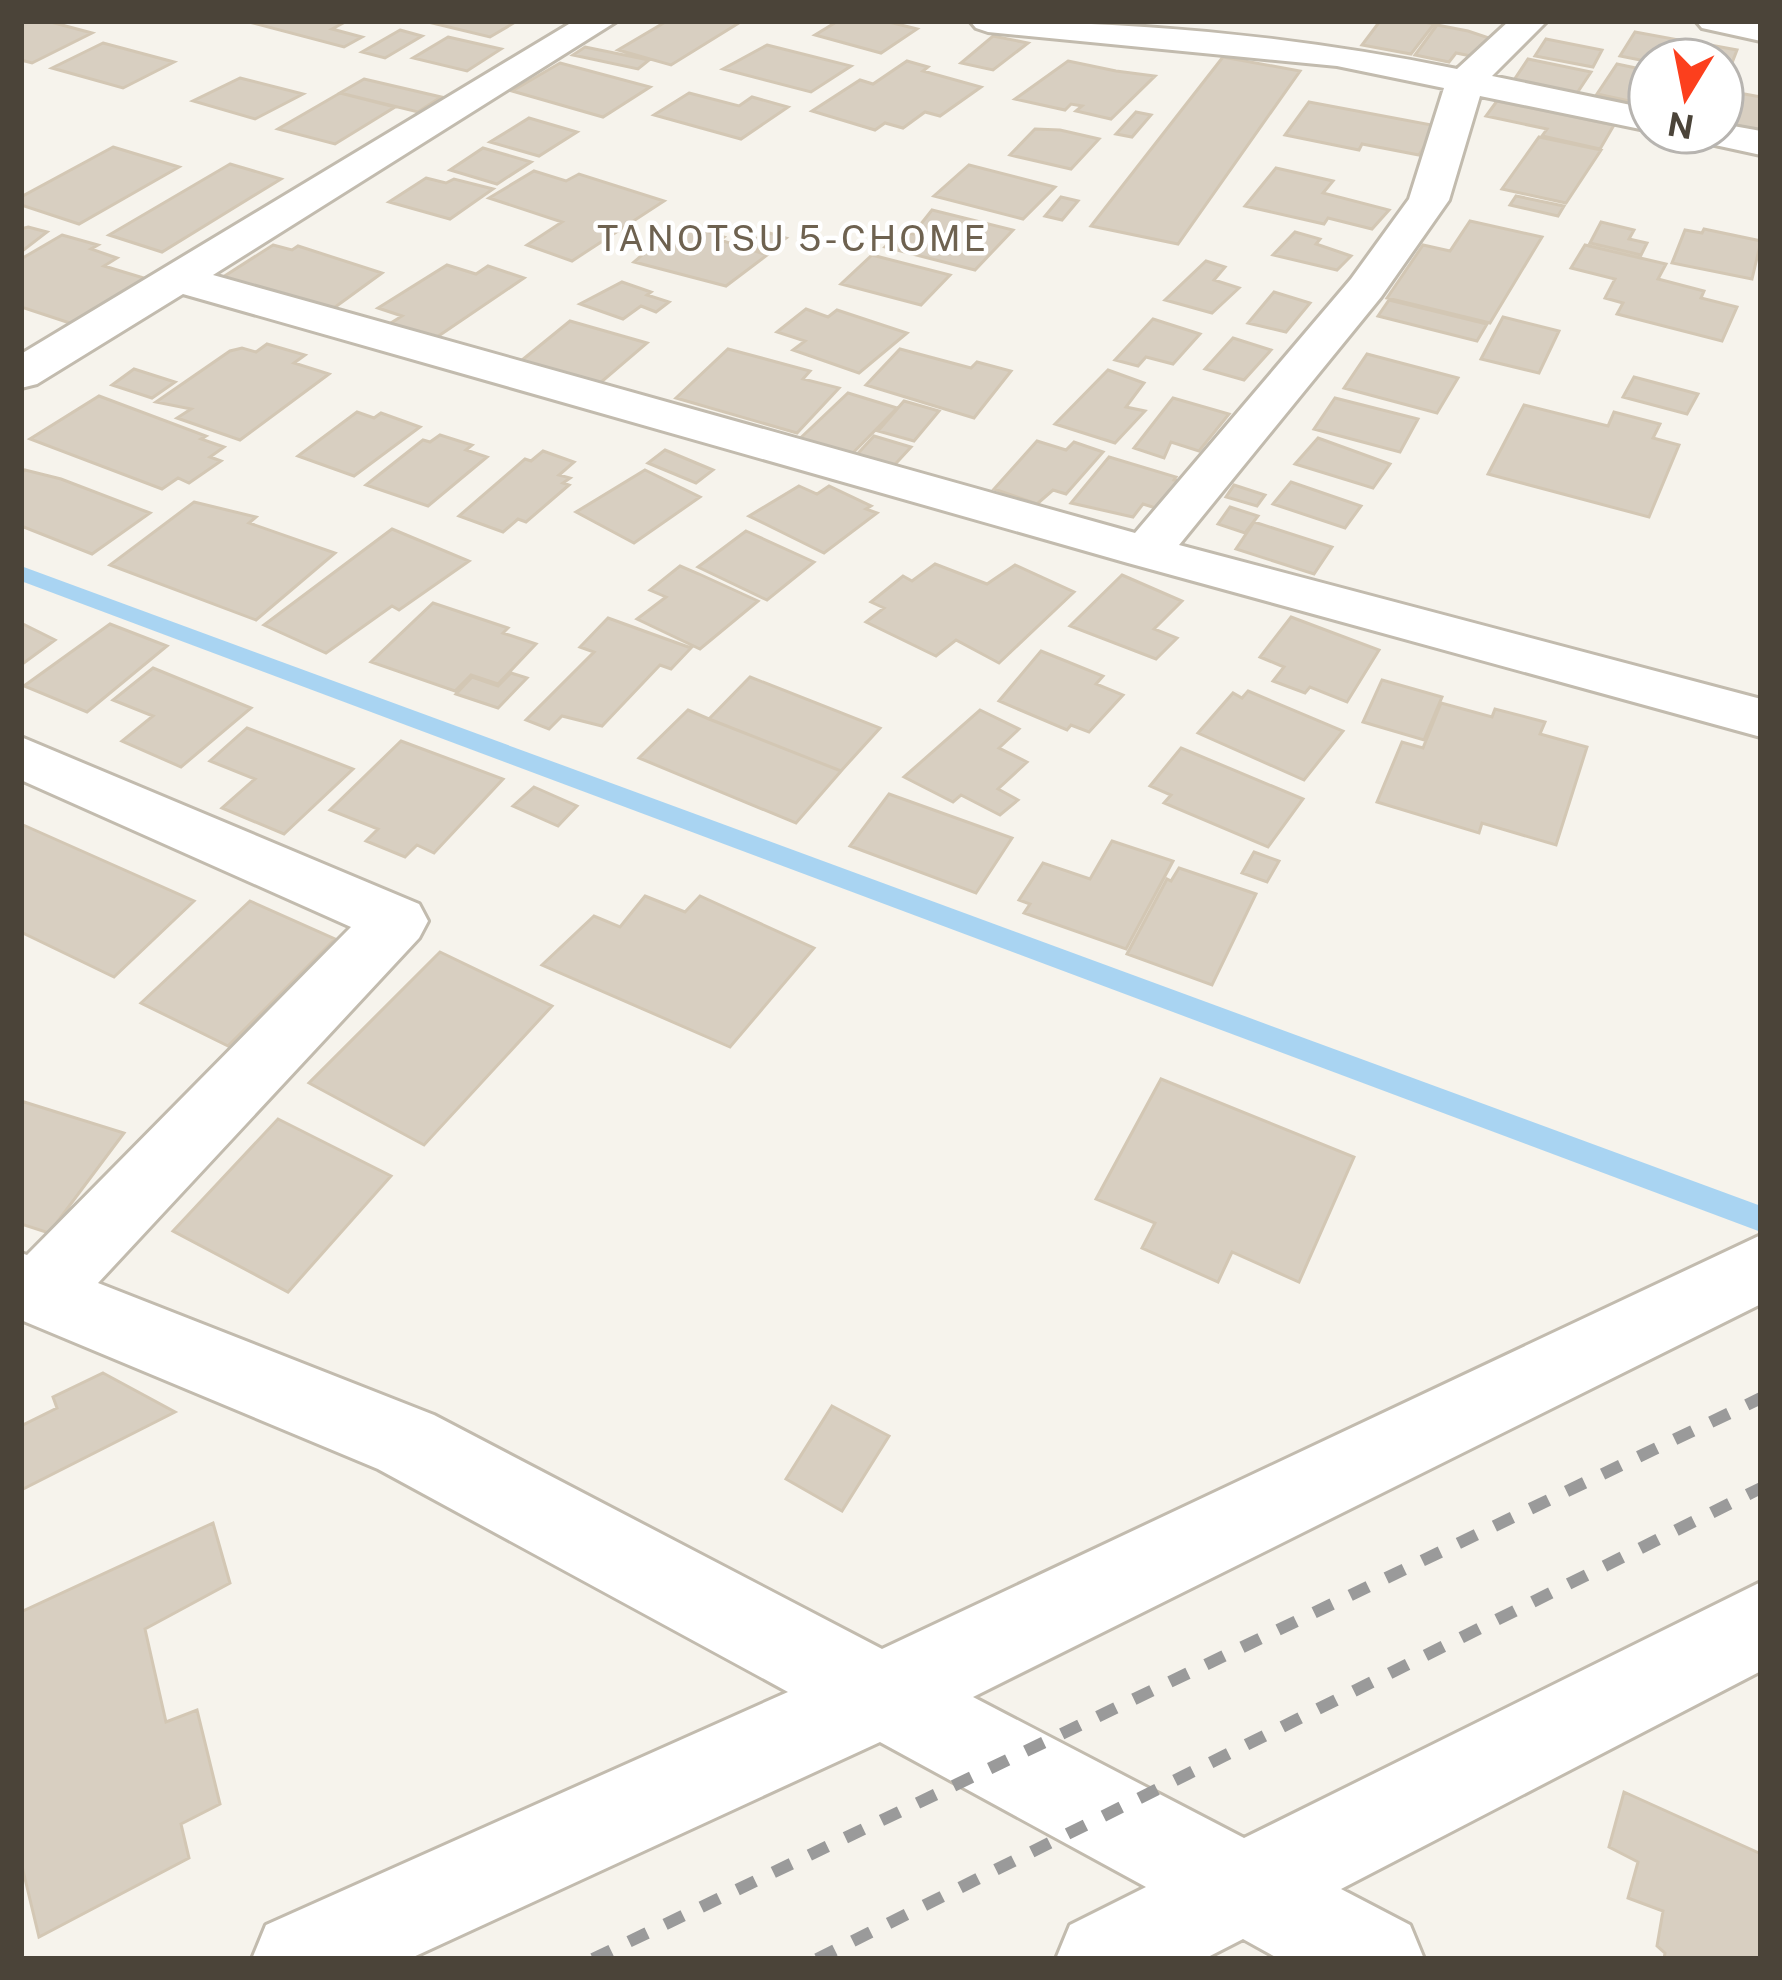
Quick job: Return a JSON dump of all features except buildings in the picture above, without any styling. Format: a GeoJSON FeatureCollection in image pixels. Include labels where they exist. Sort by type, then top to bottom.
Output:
{"type":"FeatureCollection","features":[{"type":"Feature","properties":{"kind":"street"},"geometry":{"type":"LineString","coordinates":[[21,374],[182,280],[599,21]]}},
{"type":"Feature","properties":{"kind":"street"},"geometry":{"type":"LineString","coordinates":[[988,21],[1337,55],[1626,115]]}},
{"type":"Feature","properties":{"kind":"street"},"geometry":{"type":"LineString","coordinates":[[1146,552],[1366,288],[1429,200],[1465,82],[1529,21]]}},
{"type":"Feature","properties":{"kind":"street"},"geometry":{"type":"LineString","coordinates":[[1714,21],[1761,30]]}},
{"type":"Feature","properties":{"kind":"street"},"geometry":{"type":"LineString","coordinates":[[182,280],[1146,552],[1761,718]]}},
{"type":"Feature","properties":{"kind":"street"},"geometry":{"type":"LineString","coordinates":[[21,757],[396,921],[30,1290],[406,1442],[1376,1959]]}},
{"type":"Feature","properties":{"kind":"street"},"geometry":{"type":"LineString","coordinates":[[300,1959],[878,1697],[1761,1268]]}},
{"type":"Feature","properties":{"kind":"street"},"geometry":{"type":"LineString","coordinates":[[1104,1959],[1761,1625]]}},
{"type":"Feature","properties":{"kind":"waterway"},"geometry":{"type":"LineString","coordinates":[[21,573],[1761,1219]]}},
{"type":"Feature","properties":{"kind":"railway"},"geometry":{"type":"LineString","coordinates":[[593,1959],[1761,1398]]}},
{"type":"Feature","properties":{"kind":"railway"},"geometry":{"type":"LineString","coordinates":[[817,1959],[1761,1488]]}},
{"type":"Feature","properties":{"kind":"district","name":"TANOTSU 5-CHOME"},"geometry":{"type":"Point","coordinates":[793,238]}}]}
